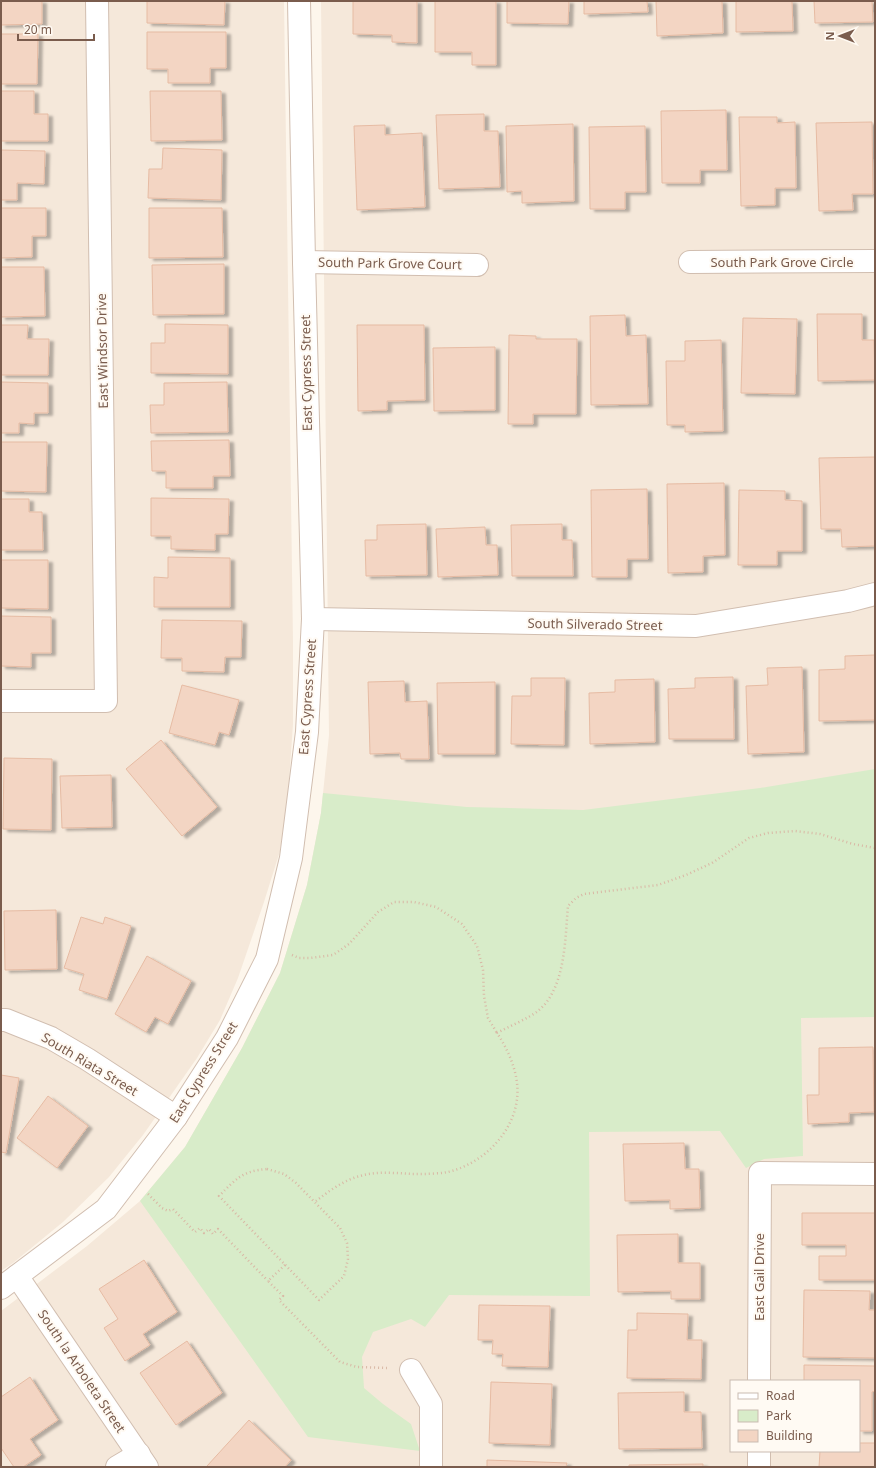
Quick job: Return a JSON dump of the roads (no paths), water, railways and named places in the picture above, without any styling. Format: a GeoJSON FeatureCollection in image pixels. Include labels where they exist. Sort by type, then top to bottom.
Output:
{"type":"FeatureCollection","features":[{"type":"Feature","properties":{"kind":"street","name":"East Windsor Drive"},"geometry":{"type":"LineString","coordinates":[[1,701],[106,701],[97,1]]}},
{"type":"Feature","properties":{"kind":"street","name":"East Cypress Street"},"geometry":{"type":"LineString","coordinates":[[9,1282],[106,1209],[176,1118],[227,1038],[267,959],[291,858],[307,732],[313,619],[304,262],[300,1]]}},
{"type":"Feature","properties":{"kind":"street","name":"South Park Grove Circle"},"geometry":{"type":"LineString","coordinates":[[690,262],[875,261]]}},
{"type":"Feature","properties":{"kind":"street","name":"South Park Grove Court"},"geometry":{"type":"LineString","coordinates":[[304,262],[477,265]]}},
{"type":"Feature","properties":{"kind":"street","name":"South Silverado Street"},"geometry":{"type":"LineString","coordinates":[[313,619],[696,626],[848,601],[875,594]]}},
{"type":"Feature","properties":{"kind":"street","name":"South Riata Street"},"geometry":{"type":"LineString","coordinates":[[1,1020],[6,1020],[51,1038],[87,1059],[176,1118]]}},
{"type":"Feature","properties":{"kind":"street","name":"East Gail Drive"},"geometry":{"type":"LineString","coordinates":[[759,1380],[760,1173],[875,1174]]}},
{"type":"Feature","properties":{"kind":"street","name":"South la Arboleta Street"},"geometry":{"type":"LineString","coordinates":[[9,1282],[143,1460]]}},
{"type":"Feature","properties":{"kind":"street"},"geometry":{"type":"LineString","coordinates":[[411,1370],[431,1404],[431,1467]]}},
{"type":"Feature","properties":{"kind":"street"},"geometry":{"type":"LineString","coordinates":[[759,1452],[759,1467]]}},
{"type":"Feature","properties":{"kind":"street"},"geometry":{"type":"LineString","coordinates":[[117,1467],[143,1460]]}}]}
